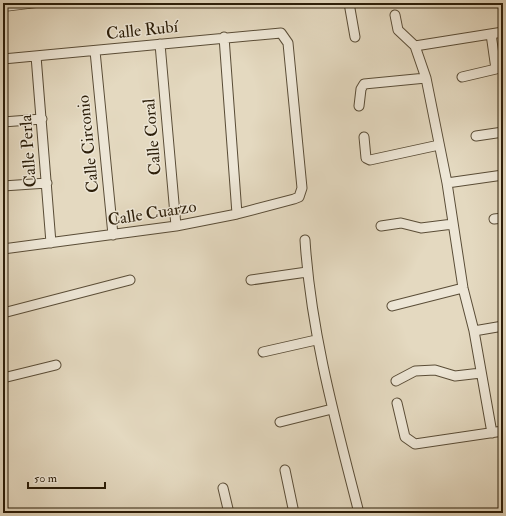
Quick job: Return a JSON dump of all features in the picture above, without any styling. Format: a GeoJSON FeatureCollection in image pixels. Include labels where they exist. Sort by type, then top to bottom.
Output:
{"type":"FeatureCollection","features":[{"type":"Feature","properties":{"kind":"street"},"geometry":{"type":"LineString","coordinates":[[350,3],[355,37]]}},
{"type":"Feature","properties":{"kind":"street"},"geometry":{"type":"LineString","coordinates":[[395,15],[398,30],[415,46],[426,78],[447,183],[463,288],[474,331],[492,433]]}},
{"type":"Feature","properties":{"kind":"street"},"geometry":{"type":"LineString","coordinates":[[415,46],[503,32]]}},
{"type":"Feature","properties":{"kind":"street","name":"Calle Rubí"},"geometry":{"type":"LineString","coordinates":[[3,59],[224,37],[277,33],[284,35],[288,43],[301,193]]}},
{"type":"Feature","properties":{"kind":"street"},"geometry":{"type":"LineString","coordinates":[[462,77],[496,69],[491,34]]}},
{"type":"Feature","properties":{"kind":"street"},"geometry":{"type":"LineString","coordinates":[[224,37],[237,214]]}},
{"type":"Feature","properties":{"kind":"street","name":"Calle Coral"},"geometry":{"type":"LineString","coordinates":[[160,44],[176,226]]}},
{"type":"Feature","properties":{"kind":"street","name":"Calle Circonio"},"geometry":{"type":"LineString","coordinates":[[95,50],[113,235]]}},
{"type":"Feature","properties":{"kind":"street","name":"Calle Perla"},"geometry":{"type":"LineString","coordinates":[[36,56],[51,243]]}},
{"type":"Feature","properties":{"kind":"street"},"geometry":{"type":"LineString","coordinates":[[359,106],[362,85],[365,83],[426,78]]}},
{"type":"Feature","properties":{"kind":"street"},"geometry":{"type":"LineString","coordinates":[[3,122],[42,118]]}},
{"type":"Feature","properties":{"kind":"street"},"geometry":{"type":"LineString","coordinates":[[476,136],[503,132]]}},
{"type":"Feature","properties":{"kind":"street"},"geometry":{"type":"LineString","coordinates":[[364,137],[366,158],[370,160],[439,145]]}},
{"type":"Feature","properties":{"kind":"street"},"geometry":{"type":"LineString","coordinates":[[447,183],[503,175]]}},
{"type":"Feature","properties":{"kind":"street"},"geometry":{"type":"LineString","coordinates":[[3,186],[46,183]]}},
{"type":"Feature","properties":{"kind":"street","name":"Calle Cuarzo"},"geometry":{"type":"LineString","coordinates":[[3,249],[176,226],[237,214],[294,199],[301,193]]}},
{"type":"Feature","properties":{"kind":"street"},"geometry":{"type":"LineString","coordinates":[[381,226],[401,223],[421,228],[453,224]]}},
{"type":"Feature","properties":{"kind":"street"},"geometry":{"type":"LineString","coordinates":[[305,240],[307,272],[316,340],[359,513]]}},
{"type":"Feature","properties":{"kind":"street"},"geometry":{"type":"LineString","coordinates":[[251,280],[307,272]]}},
{"type":"Feature","properties":{"kind":"street"},"geometry":{"type":"LineString","coordinates":[[3,313],[130,280]]}},
{"type":"Feature","properties":{"kind":"street"},"geometry":{"type":"LineString","coordinates":[[392,306],[463,288]]}},
{"type":"Feature","properties":{"kind":"street"},"geometry":{"type":"LineString","coordinates":[[474,331],[503,326]]}},
{"type":"Feature","properties":{"kind":"street"},"geometry":{"type":"LineString","coordinates":[[263,352],[316,340]]}},
{"type":"Feature","properties":{"kind":"street"},"geometry":{"type":"LineString","coordinates":[[3,378],[56,365]]}},
{"type":"Feature","properties":{"kind":"street"},"geometry":{"type":"LineString","coordinates":[[396,381],[415,371],[431,370],[452,376],[481,374]]}},
{"type":"Feature","properties":{"kind":"street"},"geometry":{"type":"LineString","coordinates":[[397,403],[405,437],[411,442],[420,444],[503,431]]}},
{"type":"Feature","properties":{"kind":"street"},"geometry":{"type":"LineString","coordinates":[[280,422],[332,409]]}},
{"type":"Feature","properties":{"kind":"street"},"geometry":{"type":"LineString","coordinates":[[285,470],[294,513]]}},
{"type":"Feature","properties":{"kind":"street"},"geometry":{"type":"LineString","coordinates":[[223,488],[229,513]]}},
{"type":"Feature","properties":{"kind":"lane"},"geometry":{"type":"LineString","coordinates":[[3,9],[52,3]]}}]}
